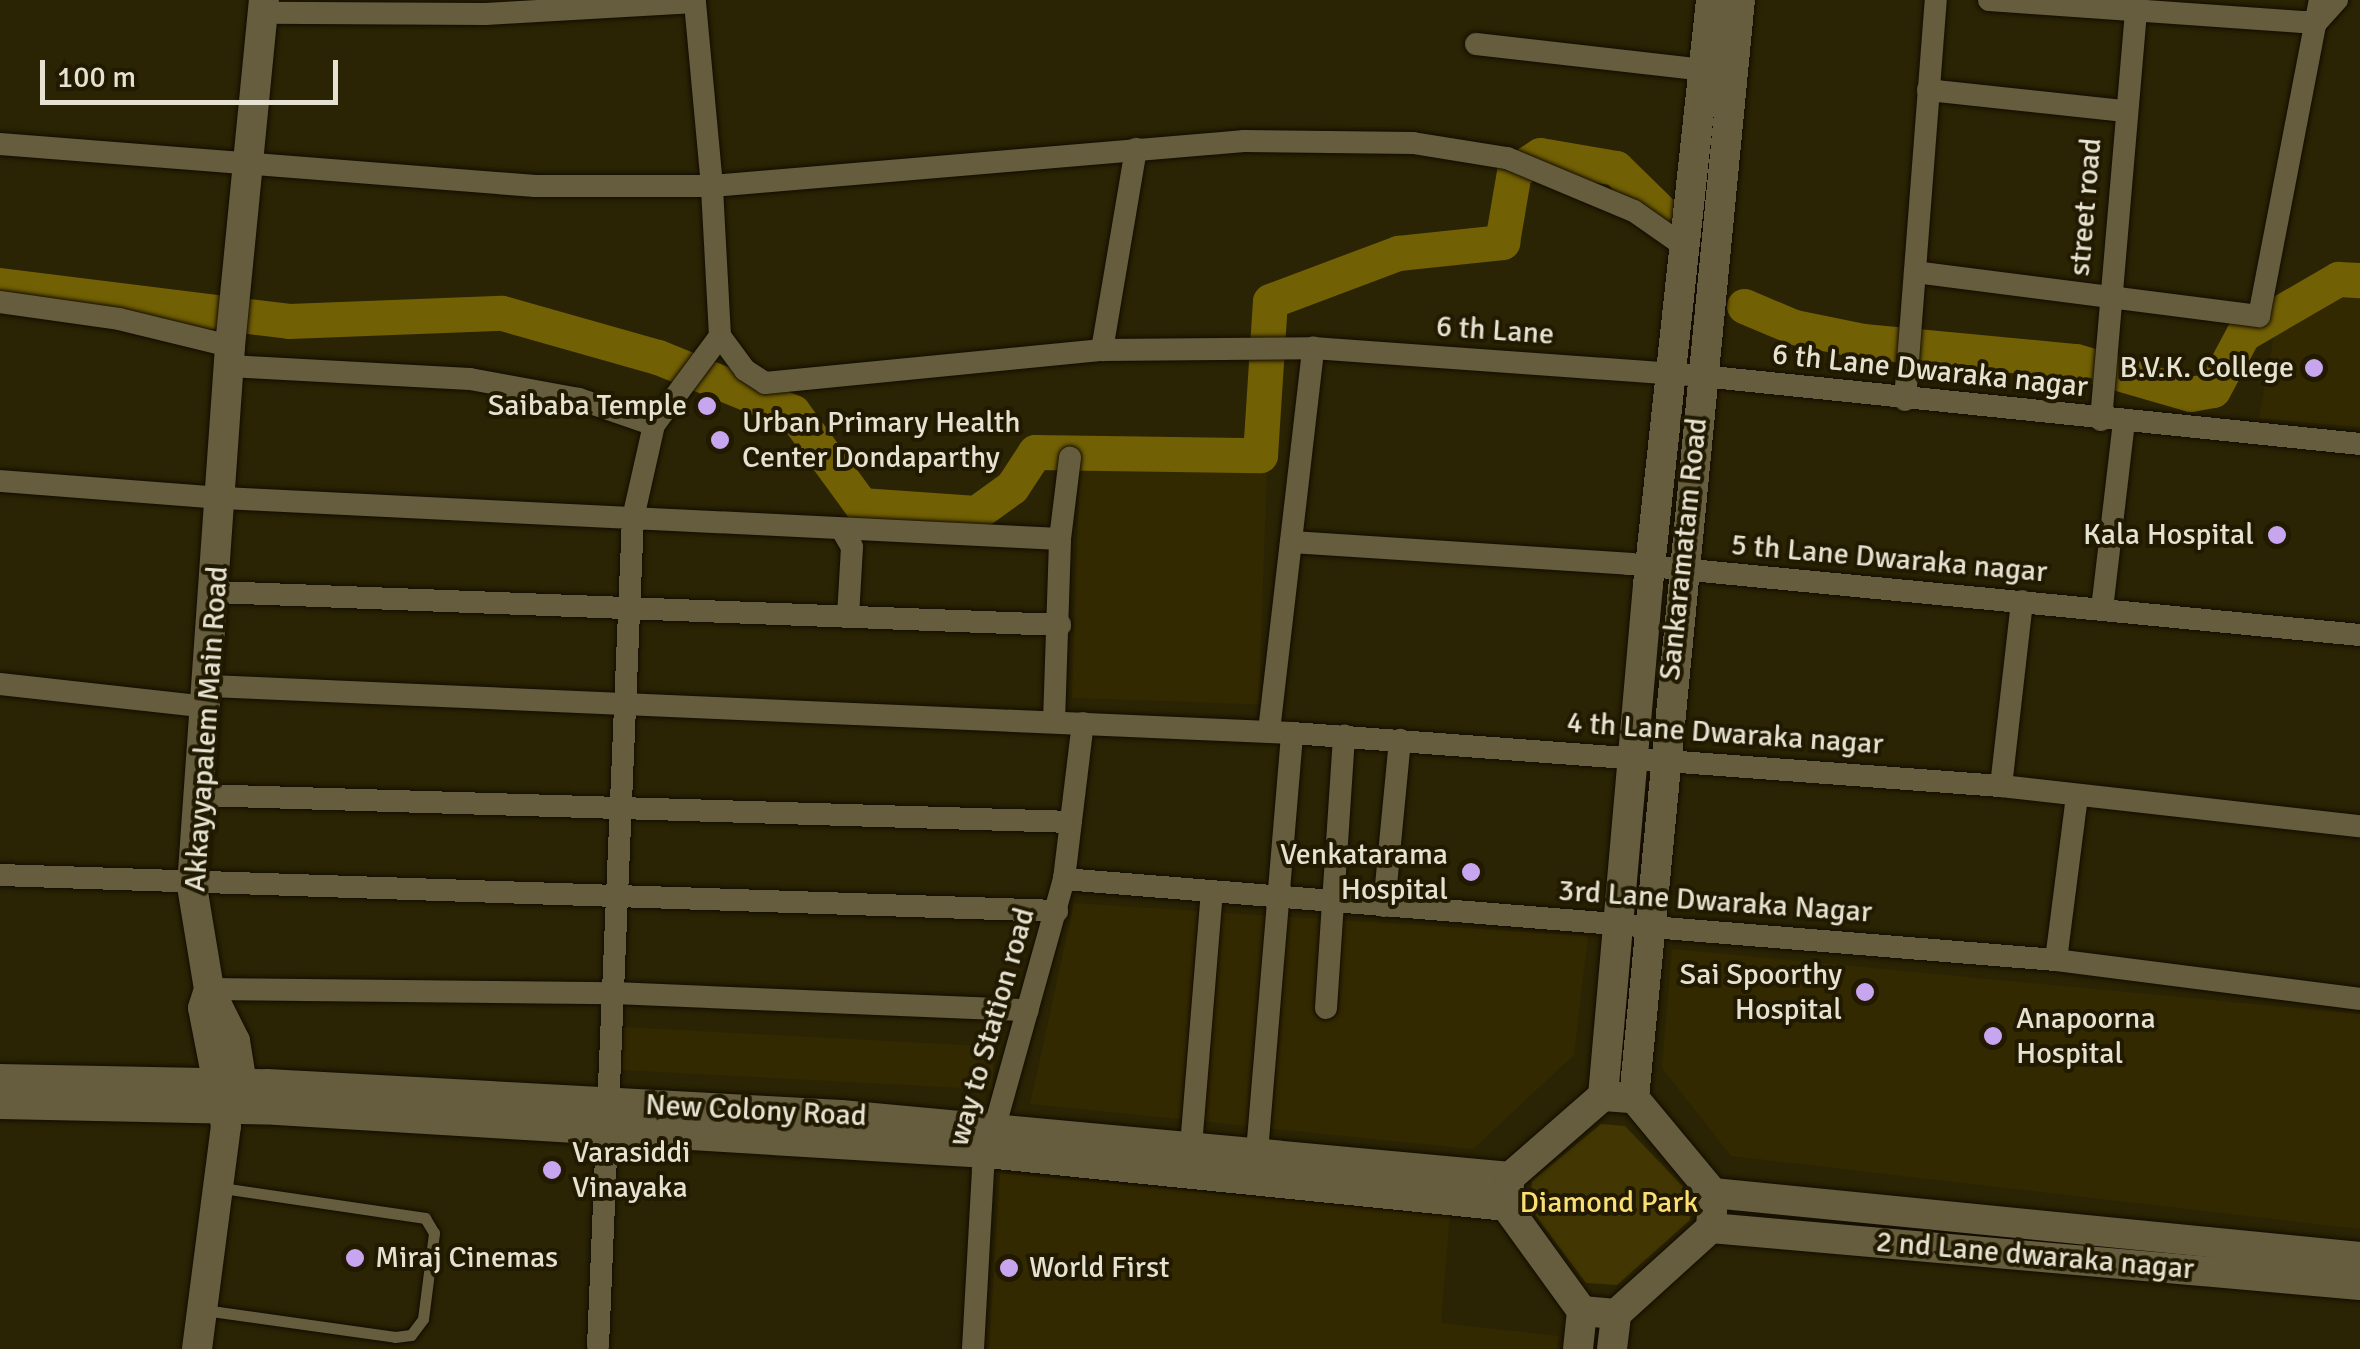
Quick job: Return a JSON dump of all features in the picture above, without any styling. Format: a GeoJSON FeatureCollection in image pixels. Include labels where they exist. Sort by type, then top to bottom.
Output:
{"type":"FeatureCollection","features":[{"type":"Feature","properties":{"kind":"main road","name":"Sankaramatam Road"},"geometry":{"type":"LineString","coordinates":[[1603,1096],[1617,925],[1683,569],[1687,374],[1684,246],[1711,0]]}},
{"type":"Feature","properties":{"kind":"main road","name":"Sankaramatam Road"},"geometry":{"type":"LineString","coordinates":[[1634,1098],[1649,928],[1650,566],[1687,374],[1740,0]]}},
{"type":"Feature","properties":{"kind":"main road","name":"Akkayyapalem Main Road"},"geometry":{"type":"LineString","coordinates":[[212,1311],[231,1190],[233,1096],[203,1008],[210,989],[192,886],[224,498],[232,338],[264,6]]}},
{"type":"Feature","properties":{"kind":"main road","name":"New Colony Road"},"geometry":{"type":"LineString","coordinates":[[0,1078],[233,1096],[990,1140],[1191,1146],[1258,1152],[1508,1191]]}},
{"type":"Feature","properties":{"kind":"main road","name":"New Colony Road"},"geometry":{"type":"LineString","coordinates":[[0,1104],[233,1096]]}},
{"type":"Feature","properties":{"kind":"main road"},"geometry":{"type":"LineString","coordinates":[[1578,1349],[1582,1311],[1508,1191],[1603,1096],[1634,1098],[1713,1193],[1711,1228],[1616,1314],[1612,1349]]}},
{"type":"Feature","properties":{"kind":"main road","name":"New Colony Road"},"geometry":{"type":"LineString","coordinates":[[990,1140],[1508,1191]]}},
{"type":"Feature","properties":{"kind":"main road","name":"2 nd Lane dwaraka nagar"},"geometry":{"type":"LineString","coordinates":[[1713,1193],[2360,1257]]}},
{"type":"Feature","properties":{"kind":"main road","name":"2 nd Lane dwaraka nagar"},"geometry":{"type":"LineString","coordinates":[[1711,1228],[2360,1285]]}},
{"type":"Feature","properties":{"kind":"main road"},"geometry":{"type":"LineString","coordinates":[[197,1349],[212,1311]]}},
{"type":"Feature","properties":{"kind":"main road"},"geometry":{"type":"LineString","coordinates":[[212,1311],[215,1349]]}},
{"type":"Feature","properties":{"kind":"main road"},"geometry":{"type":"LineString","coordinates":[[1582,1311],[1616,1314]]}},
{"type":"Feature","properties":{"kind":"street"},"geometry":{"type":"LineString","coordinates":[[1905,400],[1936,0]]}},
{"type":"Feature","properties":{"kind":"street"},"geometry":{"type":"LineString","coordinates":[[1988,0],[2318,11],[2337,0]]}},
{"type":"Feature","properties":{"kind":"street"},"geometry":{"type":"LineString","coordinates":[[264,6],[486,14],[702,1],[720,336],[654,425],[634,518],[621,898],[598,1348],[622,1349]]}},
{"type":"Feature","properties":{"kind":"street","name":"street road"},"geometry":{"type":"LineString","coordinates":[[2102,609],[2113,422],[2103,382],[2136,7]]}},
{"type":"Feature","properties":{"kind":"street"},"geometry":{"type":"LineString","coordinates":[[1915,272],[2259,316],[2318,11]]}},
{"type":"Feature","properties":{"kind":"street"},"geometry":{"type":"LineString","coordinates":[[1476,44],[1704,70]]}},
{"type":"Feature","properties":{"kind":"street"},"geometry":{"type":"LineString","coordinates":[[1928,90],[2126,112]]}},
{"type":"Feature","properties":{"kind":"street"},"geometry":{"type":"LineString","coordinates":[[0,144],[536,186],[712,186],[1244,141],[1412,144],[1508,158],[1634,211],[1684,246]]}},
{"type":"Feature","properties":{"kind":"street"},"geometry":{"type":"LineString","coordinates":[[1102,350],[1136,149]]}},
{"type":"Feature","properties":{"kind":"street"},"geometry":{"type":"LineString","coordinates":[[0,302],[579,399],[654,425]]}},
{"type":"Feature","properties":{"kind":"street","name":"6 th Lane"},"geometry":{"type":"LineString","coordinates":[[720,336],[745,370],[765,384],[1102,350],[1244,347],[1313,348],[1687,374]]}},
{"type":"Feature","properties":{"kind":"street"},"geometry":{"type":"LineString","coordinates":[[1258,1152],[1276,897],[1291,542],[1313,348]]}},
{"type":"Feature","properties":{"kind":"street","name":"6 th Lane Dwaraka nagar"},"geometry":{"type":"LineString","coordinates":[[1687,374],[2113,422],[2360,444]]}},
{"type":"Feature","properties":{"kind":"street"},"geometry":{"type":"LineString","coordinates":[[1054,722],[1060,539],[1070,458]]}},
{"type":"Feature","properties":{"kind":"street"},"geometry":{"type":"LineString","coordinates":[[0,481],[224,498],[1060,539]]}},
{"type":"Feature","properties":{"kind":"street"},"geometry":{"type":"LineString","coordinates":[[842,530],[852,547],[848,617]]}},
{"type":"Feature","properties":{"kind":"street","name":"5 th Lane Dwaraka nagar"},"geometry":{"type":"LineString","coordinates":[[1291,542],[1650,566],[2360,635]]}},
{"type":"Feature","properties":{"kind":"street"},"geometry":{"type":"LineString","coordinates":[[216,592],[1060,625]]}},
{"type":"Feature","properties":{"kind":"street"},"geometry":{"type":"LineString","coordinates":[[2002,786],[2022,602]]}},
{"type":"Feature","properties":{"kind":"street","name":"4 th Lane Dwaraka nagar"},"geometry":{"type":"LineString","coordinates":[[0,684],[209,697],[1084,722],[1280,732],[2002,786],[2360,826]]}},
{"type":"Feature","properties":{"kind":"street","name":"way to Station road"},"geometry":{"type":"LineString","coordinates":[[973,1349],[990,1140],[1057,912],[1084,722]]}},
{"type":"Feature","properties":{"kind":"street"},"geometry":{"type":"LineString","coordinates":[[1326,1008],[1344,736]]}},
{"type":"Feature","properties":{"kind":"street"},"geometry":{"type":"LineString","coordinates":[[1384,906],[1400,740]]}},
{"type":"Feature","properties":{"kind":"street"},"geometry":{"type":"LineString","coordinates":[[199,794],[1071,822]]}},
{"type":"Feature","properties":{"kind":"street"},"geometry":{"type":"LineString","coordinates":[[2056,960],[2077,794]]}},
{"type":"Feature","properties":{"kind":"street"},"geometry":{"type":"LineString","coordinates":[[0,875],[192,886],[1057,912]]}},
{"type":"Feature","properties":{"kind":"street","name":"3rd Lane Dwaraka Nagar"},"geometry":{"type":"LineString","coordinates":[[1064,879],[2056,960],[2360,999]]}},
{"type":"Feature","properties":{"kind":"street"},"geometry":{"type":"LineString","coordinates":[[1191,1146],[1212,892]]}},
{"type":"Feature","properties":{"kind":"street"},"geometry":{"type":"LineString","coordinates":[[210,989],[614,993],[1028,1010]]}},
{"type":"Feature","properties":{"kind":"lane"},"geometry":{"type":"LineString","coordinates":[[212,1311],[394,1338],[411,1336],[423,1319],[434,1233],[425,1218],[231,1190]]}},
{"type":"Feature","properties":{"kind":"shaded area","name":"B.V.K. College"},"geometry":{"type":"Polygon","coordinates":[[[2360,293],[2360,427],[2259,418],[2277,319],[2360,293]]]}},
{"type":"Feature","properties":{"kind":"shaded area"},"geometry":{"type":"Polygon","coordinates":[[[1080,464],[1267,471],[1259,704],[1072,698],[1080,464]]]}},
{"type":"Feature","properties":{"kind":"shaded area"},"geometry":{"type":"Polygon","coordinates":[[[1074,903],[1588,936],[1574,1055],[1473,1149],[1030,1104],[1074,903]]]}},
{"type":"Feature","properties":{"kind":"shaded area"},"geometry":{"type":"Polygon","coordinates":[[[1672,949],[2360,1014],[2360,1229],[1731,1156],[1662,1068],[1672,949]]]}},
{"type":"Feature","properties":{"kind":"shaded area"},"geometry":{"type":"Polygon","coordinates":[[[622,1027],[994,1047],[992,1089],[620,1070],[622,1027]]]}},
{"type":"Feature","properties":{"kind":"shaded area"},"geometry":{"type":"Polygon","coordinates":[[[1000,1173],[1450,1215],[1441,1323],[1559,1336],[1557,1349],[989,1349],[1000,1173]]]}},
{"type":"Feature","properties":{"kind":"green space","name":"Diamond Park"},"geometry":{"type":"Polygon","coordinates":[[[1601,1124],[1625,1126],[1690,1194],[1690,1220],[1617,1285],[1586,1283],[1530,1208],[1532,1181],[1601,1124]]]}},
{"type":"Feature","properties":{"kind":"waterway"},"geometry":{"type":"LineString","coordinates":[[0,285],[289,321],[502,313],[658,357],[793,412],[861,505],[976,513],[1012,487],[1035,452],[1260,455],[1270,301],[1398,253],[1502,242],[1514,172],[1540,155],[1616,168],[1665,216]]}},
{"type":"Feature","properties":{"kind":"waterway"},"geometry":{"type":"LineString","coordinates":[[1744,306],[1794,327],[1863,341],[2076,361],[2190,394],[2213,390],[2243,334],[2338,279],[2360,280]]}},
{"type":"Feature","properties":{"kind":"place","name":"B.V.K. College"},"geometry":{"type":"Point","coordinates":[2314,368]}},
{"type":"Feature","properties":{"kind":"place","name":"Saibaba Temple"},"geometry":{"type":"Point","coordinates":[707,406]}},
{"type":"Feature","properties":{"kind":"place","name":"Urban Primary Health Center Dondaparthy"},"geometry":{"type":"Point","coordinates":[720,440]}},
{"type":"Feature","properties":{"kind":"place","name":"Kala Hospital"},"geometry":{"type":"Point","coordinates":[2277,535]}},
{"type":"Feature","properties":{"kind":"place","name":"Venkatarama Hospital"},"geometry":{"type":"Point","coordinates":[1471,872]}},
{"type":"Feature","properties":{"kind":"place","name":"Sai Spoorthy Hospital"},"geometry":{"type":"Point","coordinates":[1865,992]}},
{"type":"Feature","properties":{"kind":"place","name":"Anapoorna Hospital"},"geometry":{"type":"Point","coordinates":[1993,1036]}},
{"type":"Feature","properties":{"kind":"place","name":"Varasiddi Vinayaka"},"geometry":{"type":"Point","coordinates":[552,1170]}},
{"type":"Feature","properties":{"kind":"place","name":"Miraj Cinemas"},"geometry":{"type":"Point","coordinates":[355,1258]}},
{"type":"Feature","properties":{"kind":"place","name":"World First"},"geometry":{"type":"Point","coordinates":[1009,1268]}}]}
